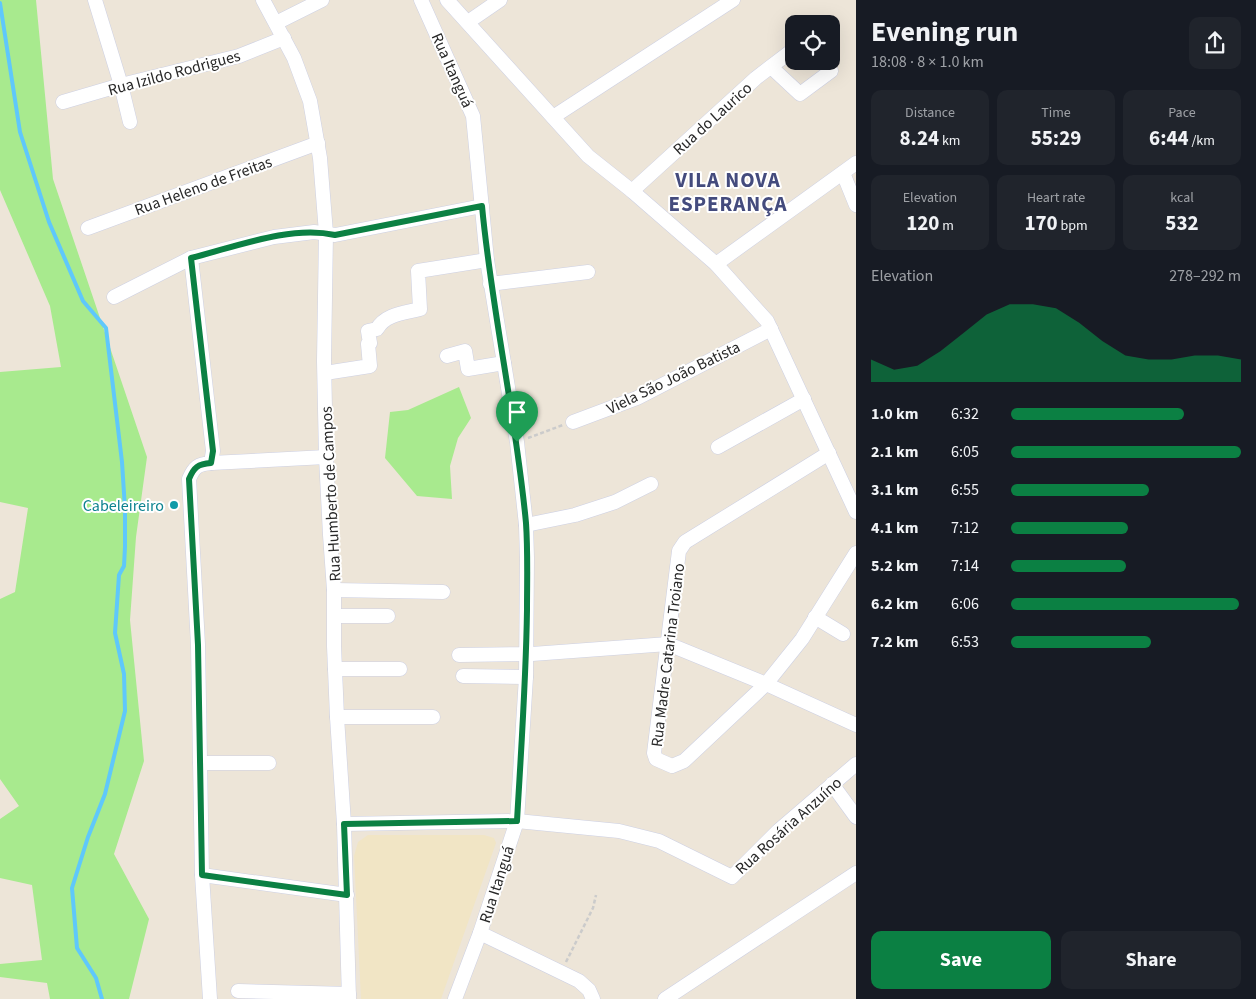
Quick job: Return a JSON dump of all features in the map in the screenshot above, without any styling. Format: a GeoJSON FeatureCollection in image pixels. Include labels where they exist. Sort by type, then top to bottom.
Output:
{"type":"FeatureCollection","features":[{"type":"Feature","properties":{"kind":"street"},"geometry":{"type":"LineString","coordinates":[[95,0],[121,85],[130,122]]}},
{"type":"Feature","properties":{"kind":"street","name":"Rua Humberto de Campos"},"geometry":{"type":"LineString","coordinates":[[262,0],[294,58],[310,101],[320,158],[326,233],[324,372],[326,457],[334,590],[337,717],[344,824],[349,997]]}},
{"type":"Feature","properties":{"kind":"street"},"geometry":{"type":"LineString","coordinates":[[276,23],[322,0]]}},
{"type":"Feature","properties":{"kind":"street"},"geometry":{"type":"LineString","coordinates":[[447,0],[588,156],[632,191],[716,264],[767,321],[856,512]]}},
{"type":"Feature","properties":{"kind":"street"},"geometry":{"type":"LineString","coordinates":[[468,22],[500,0]]}},
{"type":"Feature","properties":{"kind":"street"},"geometry":{"type":"LineString","coordinates":[[553,117],[733,0]]}},
{"type":"Feature","properties":{"kind":"street","name":"Rua Itanguá"},"geometry":{"type":"LineString","coordinates":[[423,1],[473,116],[490,284],[517,442],[526,525],[526,676],[517,821],[480,933],[454,999]]}},
{"type":"Feature","properties":{"kind":"street","name":"Rua Izildo Rodrigues"},"geometry":{"type":"LineString","coordinates":[[62,102],[121,85],[239,56],[284,38]]}},
{"type":"Feature","properties":{"kind":"street","name":"Rua do Laurico"},"geometry":{"type":"LineString","coordinates":[[632,191],[756,78],[785,56]]}},
{"type":"Feature","properties":{"kind":"street"},"geometry":{"type":"LineString","coordinates":[[771,67],[800,94],[830,71]]}},
{"type":"Feature","properties":{"kind":"street","name":"Rua Heleno de Freitas"},"geometry":{"type":"LineString","coordinates":[[88,228],[318,143]]}},
{"type":"Feature","properties":{"kind":"street"},"geometry":{"type":"LineString","coordinates":[[716,264],[856,163]]}},
{"type":"Feature","properties":{"kind":"street"},"geometry":{"type":"LineString","coordinates":[[843,173],[856,205]]}},
{"type":"Feature","properties":{"kind":"street"},"geometry":{"type":"LineString","coordinates":[[114,297],[191,258],[274,237],[314,232],[335,235],[482,206]]}},
{"type":"Feature","properties":{"kind":"street"},"geometry":{"type":"LineString","coordinates":[[191,258],[213,451],[211,463]]}},
{"type":"Feature","properties":{"kind":"street"},"geometry":{"type":"LineString","coordinates":[[324,372],[370,366],[368,332],[377,329],[381,322],[389,318],[420,309],[418,271],[487,260]]}},
{"type":"Feature","properties":{"kind":"street"},"geometry":{"type":"LineString","coordinates":[[490,284],[588,272]]}},
{"type":"Feature","properties":{"kind":"street","name":"Viela São João Batista"},"geometry":{"type":"LineString","coordinates":[[573,422],[637,398],[771,329]]}},
{"type":"Feature","properties":{"kind":"street"},"geometry":{"type":"LineString","coordinates":[[447,356],[465,351],[468,369],[504,363]]}},
{"type":"Feature","properties":{"kind":"street"},"geometry":{"type":"LineString","coordinates":[[718,447],[804,399]]}},
{"type":"Feature","properties":{"kind":"street","name":"Rua Madre Catarina Troiano"},"geometry":{"type":"LineString","coordinates":[[766,684],[684,761],[672,766],[656,759],[654,753],[679,551],[685,542],[830,453]]}},
{"type":"Feature","properties":{"kind":"street"},"geometry":{"type":"LineString","coordinates":[[210,999],[202,875],[198,645],[189,479],[194,468],[198,465],[326,457]]}},
{"type":"Feature","properties":{"kind":"street"},"geometry":{"type":"LineString","coordinates":[[526,525],[575,515],[616,502],[651,484]]}},
{"type":"Feature","properties":{"kind":"street"},"geometry":{"type":"LineString","coordinates":[[766,684],[802,639],[856,553]]}},
{"type":"Feature","properties":{"kind":"street"},"geometry":{"type":"LineString","coordinates":[[334,590],[443,592]]}},
{"type":"Feature","properties":{"kind":"street"},"geometry":{"type":"LineString","coordinates":[[334,616],[388,616]]}},
{"type":"Feature","properties":{"kind":"street"},"geometry":{"type":"LineString","coordinates":[[815,618],[843,634]]}},
{"type":"Feature","properties":{"kind":"street"},"geometry":{"type":"LineString","coordinates":[[459,655],[526,654],[668,644],[766,684],[856,725]]}},
{"type":"Feature","properties":{"kind":"street"},"geometry":{"type":"LineString","coordinates":[[335,669],[400,669]]}},
{"type":"Feature","properties":{"kind":"street"},"geometry":{"type":"LineString","coordinates":[[463,676],[526,676]]}},
{"type":"Feature","properties":{"kind":"street"},"geometry":{"type":"LineString","coordinates":[[337,717],[433,717]]}},
{"type":"Feature","properties":{"kind":"street"},"geometry":{"type":"LineString","coordinates":[[200,764],[269,763]]}},
{"type":"Feature","properties":{"kind":"street","name":"Rua Rosária Anzuíno"},"geometry":{"type":"LineString","coordinates":[[517,821],[619,831],[660,841],[732,877],[778,831],[856,764]]}},
{"type":"Feature","properties":{"kind":"street"},"geometry":{"type":"LineString","coordinates":[[832,784],[854,809]]}},
{"type":"Feature","properties":{"kind":"street"},"geometry":{"type":"LineString","coordinates":[[344,824],[517,821]]}},
{"type":"Feature","properties":{"kind":"street"},"geometry":{"type":"LineString","coordinates":[[665,999],[856,873]]}},
{"type":"Feature","properties":{"kind":"street"},"geometry":{"type":"LineString","coordinates":[[202,875],[347,895]]}},
{"type":"Feature","properties":{"kind":"street"},"geometry":{"type":"LineString","coordinates":[[480,933],[579,981],[591,994]]}},
{"type":"Feature","properties":{"kind":"street"},"geometry":{"type":"LineString","coordinates":[[238,991],[349,997]]}},
{"type":"Feature","properties":{"kind":"path"},"geometry":{"type":"LineString","coordinates":[[517,442],[573,422]]}},
{"type":"Feature","properties":{"kind":"path"},"geometry":{"type":"LineString","coordinates":[[561,972],[593,908],[596,895]]}},
{"type":"Feature","properties":{"kind":"shaded area"},"geometry":{"type":"Polygon","coordinates":[[[368,835],[484,835],[494,838],[496,843],[441,999],[361,999],[354,856],[358,842],[368,835]]]}},
{"type":"Feature","properties":{"kind":"green space"},"geometry":{"type":"Polygon","coordinates":[[[0,0],[36,0],[53,179],[147,457],[136,537],[130,620],[144,761],[114,854],[149,919],[129,999],[50,999],[47,983],[0,977],[0,964],[42,960],[32,885],[0,878],[0,819],[19,806],[0,779],[0,599],[15,592],[28,508],[0,502],[0,372],[61,367],[50,306],[0,190],[0,0]]]}},
{"type":"Feature","properties":{"kind":"green space"},"geometry":{"type":"Polygon","coordinates":[[[459,387],[471,418],[458,438],[450,466],[452,499],[417,496],[385,458],[390,412],[408,410],[459,387]]]}},
{"type":"Feature","properties":{"kind":"waterway"},"geometry":{"type":"LineString","coordinates":[[0,3],[20,132],[49,222],[83,301],[106,328],[122,462],[125,547],[124,566],[119,575],[115,633],[124,674],[125,711],[105,794],[88,837],[72,888],[77,948],[96,978],[102,999]]}},
{"type":"Feature","properties":{"kind":"place","name":"Cabeleireiro"},"geometry":{"type":"Point","coordinates":[174,505]}},
{"type":"Feature","properties":{"kind":"district","name":"VILA NOVA ESPERANÇA"},"geometry":{"type":"Point","coordinates":[728,192]}},
{"type":"Feature","properties":{"kind":"route"},"geometry":{"type":"LineString","coordinates":[[482,206],[490,284],[517,442],[526,525],[527,558],[526,676],[517,821],[344,824],[347,895],[202,875],[198,645],[189,479],[194,468],[198,465],[211,463],[213,451],[191,258],[274,237],[314,232],[335,235],[482,206]]}}]}
